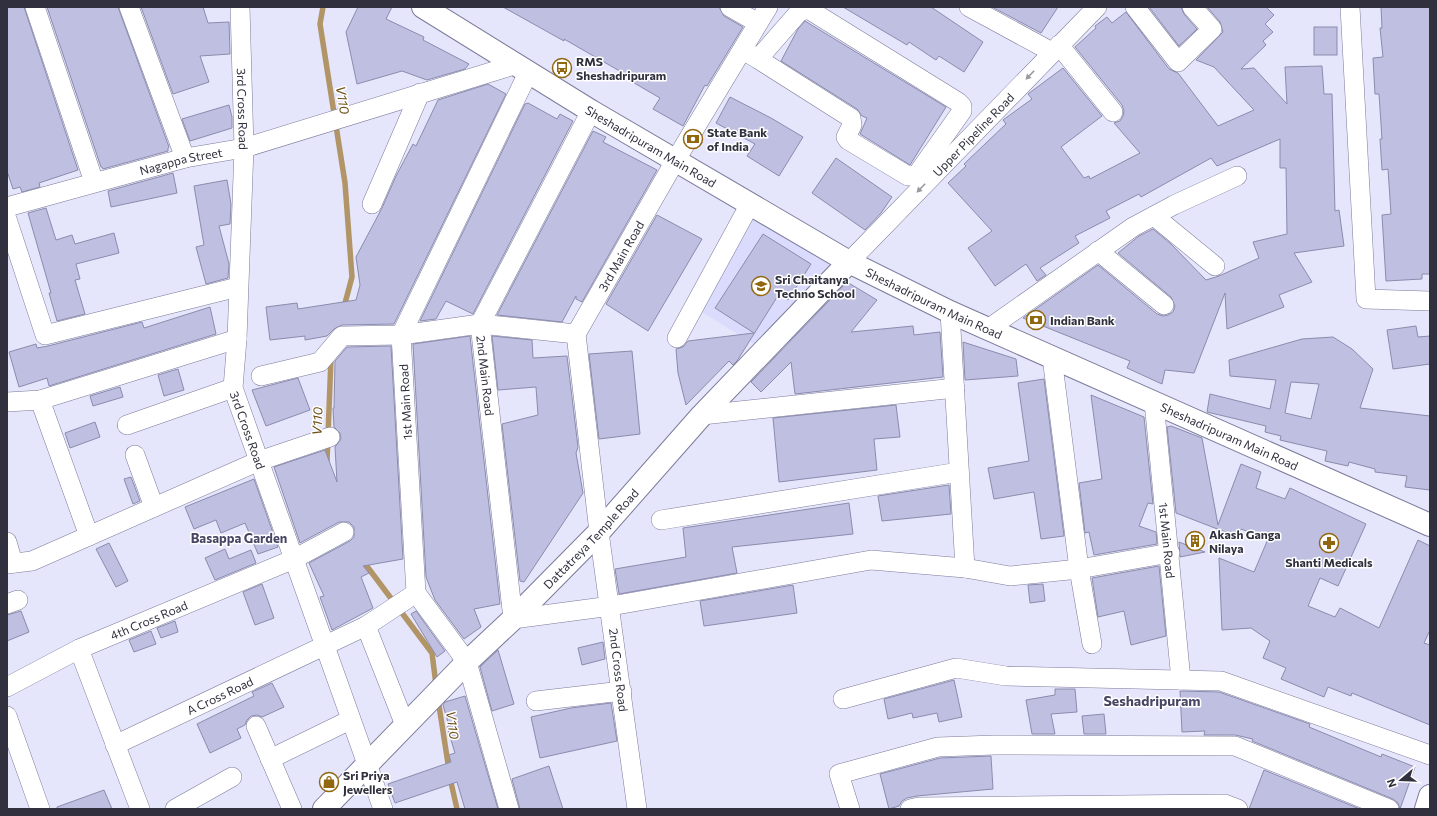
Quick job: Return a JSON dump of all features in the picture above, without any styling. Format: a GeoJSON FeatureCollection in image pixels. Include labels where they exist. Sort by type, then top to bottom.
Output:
{"type":"FeatureCollection","features":[{"type":"Feature","properties":{"kind":"street"},"geometry":{"type":"LineString","coordinates":[[35,7],[94,182]]}},
{"type":"Feature","properties":{"kind":"street"},"geometry":{"type":"LineString","coordinates":[[129,7],[185,158]]}},
{"type":"Feature","properties":{"kind":"street","name":"3rd Cross Road"},"geometry":{"type":"LineString","coordinates":[[240,7],[244,148],[234,388],[350,720],[383,809]]}},
{"type":"Feature","properties":{"kind":"street","name":"Sheshadripuram Main Road"},"geometry":{"type":"LineString","coordinates":[[423,7],[591,111],[849,262],[950,312],[1430,525]]}},
{"type":"Feature","properties":{"kind":"street"},"geometry":{"type":"LineString","coordinates":[[730,7],[758,23]]}},
{"type":"Feature","properties":{"kind":"street","name":"3rd Main Road"},"geometry":{"type":"LineString","coordinates":[[576,334],[675,161],[750,54],[758,23],[768,7]]}},
{"type":"Feature","properties":{"kind":"street"},"geometry":{"type":"LineString","coordinates":[[969,7],[1056,48],[1113,112]]}},
{"type":"Feature","properties":{"kind":"street","name":"Upper Pipeline Road"},"geometry":{"type":"LineString","coordinates":[[849,262],[1097,7]]}},
{"type":"Feature","properties":{"kind":"street"},"geometry":{"type":"LineString","coordinates":[[1135,7],[1178,62],[1212,29],[1192,7]]}},
{"type":"Feature","properties":{"kind":"street"},"geometry":{"type":"LineString","coordinates":[[1350,7],[1366,299],[1430,301]]}},
{"type":"Feature","properties":{"kind":"street"},"geometry":{"type":"LineString","coordinates":[[808,9],[958,102],[962,106],[962,111],[918,173],[913,176],[908,176],[848,140],[846,137],[852,125],[851,118],[750,54],[799,12],[808,9]]}},
{"type":"Feature","properties":{"kind":"street","name":"Nagappa Street"},"geometry":{"type":"LineString","coordinates":[[7,207],[185,158],[244,148],[420,93],[521,69]]}},
{"type":"Feature","properties":{"kind":"street","name":"1st Main Road"},"geometry":{"type":"LineString","coordinates":[[416,593],[401,335],[521,69]]}},
{"type":"Feature","properties":{"kind":"street"},"geometry":{"type":"LineString","coordinates":[[372,204],[420,93]]}},
{"type":"Feature","properties":{"kind":"street","name":"2nd Main Road"},"geometry":{"type":"LineString","coordinates":[[514,619],[480,324],[591,111]]}},
{"type":"Feature","properties":{"kind":"street"},"geometry":{"type":"LineString","coordinates":[[988,329],[1098,251],[1154,216],[1174,204],[1237,176]]}},
{"type":"Feature","properties":{"kind":"street"},"geometry":{"type":"LineString","coordinates":[[677,338],[750,204]]}},
{"type":"Feature","properties":{"kind":"street"},"geometry":{"type":"LineString","coordinates":[[1154,216],[1215,266]]}},
{"type":"Feature","properties":{"kind":"street"},"geometry":{"type":"LineString","coordinates":[[7,219],[45,335],[238,287]]}},
{"type":"Feature","properties":{"kind":"street"},"geometry":{"type":"LineString","coordinates":[[1098,251],[1164,305]]}},
{"type":"Feature","properties":{"kind":"street","name":"Dattatreya Temple Road"},"geometry":{"type":"LineString","coordinates":[[324,809],[467,662],[514,619],[599,532],[702,415],[849,262]]}},
{"type":"Feature","properties":{"kind":"street"},"geometry":{"type":"LineString","coordinates":[[950,312],[965,568]]}},
{"type":"Feature","properties":{"kind":"street"},"geometry":{"type":"LineString","coordinates":[[261,376],[320,362],[342,336],[401,335],[480,324],[576,334],[599,532]]}},
{"type":"Feature","properties":{"kind":"street"},"geometry":{"type":"LineString","coordinates":[[7,402],[40,400],[237,339]]}},
{"type":"Feature","properties":{"kind":"street"},"geometry":{"type":"LineString","coordinates":[[1052,358],[1078,569],[1092,644]]}},
{"type":"Feature","properties":{"kind":"street"},"geometry":{"type":"LineString","coordinates":[[127,425],[234,388]]}},
{"type":"Feature","properties":{"kind":"street"},"geometry":{"type":"LineString","coordinates":[[702,415],[955,388]]}},
{"type":"Feature","properties":{"kind":"street"},"geometry":{"type":"LineString","coordinates":[[40,400],[89,536]]}},
{"type":"Feature","properties":{"kind":"street","name":"1st Main Road"},"geometry":{"type":"LineString","coordinates":[[1154,402],[1170,553],[1181,680]]}},
{"type":"Feature","properties":{"kind":"street"},"geometry":{"type":"LineString","coordinates":[[7,542],[10,564],[32,562],[260,461],[330,438]]}},
{"type":"Feature","properties":{"kind":"street"},"geometry":{"type":"LineString","coordinates":[[135,456],[154,507]]}},
{"type":"Feature","properties":{"kind":"street"},"geometry":{"type":"LineString","coordinates":[[660,520],[960,472]]}},
{"type":"Feature","properties":{"kind":"street","name":"4th Cross Road"},"geometry":{"type":"LineString","coordinates":[[7,687],[79,649],[294,559],[344,532]]}},
{"type":"Feature","properties":{"kind":"street","name":"2nd Cross Road"},"geometry":{"type":"LineString","coordinates":[[599,532],[611,606],[637,809]]}},
{"type":"Feature","properties":{"kind":"street"},"geometry":{"type":"LineString","coordinates":[[514,619],[611,606],[871,560],[965,568],[1010,576],[1078,569],[1170,553]]}},
{"type":"Feature","properties":{"kind":"street"},"geometry":{"type":"LineString","coordinates":[[405,725],[366,626],[416,593],[467,662],[509,809]]}},
{"type":"Feature","properties":{"kind":"street","name":"A Cross Road"},"geometry":{"type":"LineString","coordinates":[[115,745],[325,647],[366,626]]}},
{"type":"Feature","properties":{"kind":"street"},"geometry":{"type":"LineString","coordinates":[[79,649],[140,809]]}},
{"type":"Feature","properties":{"kind":"street"},"geometry":{"type":"LineString","coordinates":[[844,699],[956,668],[1006,676],[1221,681],[1430,755]]}},
{"type":"Feature","properties":{"kind":"street"},"geometry":{"type":"LineString","coordinates":[[536,701],[622,691]]}},
{"type":"Feature","properties":{"kind":"street"},"geometry":{"type":"LineString","coordinates":[[7,716],[40,809]]}},
{"type":"Feature","properties":{"kind":"street"},"geometry":{"type":"LineString","coordinates":[[270,759],[350,720]]}},
{"type":"Feature","properties":{"kind":"street"},"geometry":{"type":"LineString","coordinates":[[256,726],[292,809]]}},
{"type":"Feature","properties":{"kind":"street"},"geometry":{"type":"LineString","coordinates":[[850,809],[839,774],[938,747],[995,745],[1235,746],[1389,809]]}},
{"type":"Feature","properties":{"kind":"street"},"geometry":{"type":"LineString","coordinates":[[175,809],[232,777]]}},
{"type":"Feature","properties":{"kind":"street"},"geometry":{"type":"LineString","coordinates":[[1426,809],[1430,796]]}},
{"type":"Feature","properties":{"kind":"street"},"geometry":{"type":"LineString","coordinates":[[916,808],[1225,804],[1238,809]]}},
{"type":"Feature","properties":{"kind":"shaded area","name":"Sri Chaitanya Techno School"},"geometry":{"type":"Polygon","coordinates":[[[752,215],[833,261],[754,344],[700,311],[752,215]]]}},
{"type":"Feature","properties":{"kind":"building"},"geometry":{"type":"Polygon","coordinates":[[[7,7],[24,7],[78,170],[39,183],[40,187],[22,192],[20,187],[13,189],[7,171],[7,7]]]}},
{"type":"Feature","properties":{"kind":"building"},"geometry":{"type":"Polygon","coordinates":[[[47,7],[118,7],[169,147],[168,151],[103,169],[101,167],[47,7]]]}},
{"type":"Feature","properties":{"kind":"building"},"geometry":{"type":"Polygon","coordinates":[[[141,7],[203,7],[208,23],[229,22],[230,54],[200,56],[209,82],[173,94],[141,7]]]}},
{"type":"Feature","properties":{"kind":"building"},"geometry":{"type":"Polygon","coordinates":[[[358,7],[392,7],[386,19],[424,37],[423,40],[469,64],[465,69],[427,80],[402,71],[357,84],[346,32],[358,7]]]}},
{"type":"Feature","properties":{"kind":"building"},"geometry":{"type":"Polygon","coordinates":[[[503,7],[719,7],[724,16],[743,27],[707,86],[705,85],[683,126],[653,109],[660,98],[629,80],[630,77],[564,39],[564,41],[503,7]]]}},
{"type":"Feature","properties":{"kind":"building"},"geometry":{"type":"Polygon","coordinates":[[[843,7],[931,7],[983,42],[964,72],[939,56],[936,60],[909,42],[907,45],[843,7]]]}},
{"type":"Feature","properties":{"kind":"building"},"geometry":{"type":"Polygon","coordinates":[[[992,7],[1058,7],[1041,33],[992,7]]]}},
{"type":"Feature","properties":{"kind":"building"},"geometry":{"type":"Polygon","coordinates":[[[1149,7],[1181,7],[1184,14],[1197,29],[1179,46],[1149,7]]]}},
{"type":"Feature","properties":{"kind":"building"},"geometry":{"type":"Polygon","coordinates":[[[1207,7],[1266,7],[1274,15],[1265,24],[1273,32],[1263,41],[1266,45],[1241,69],[1254,68],[1287,104],[1285,67],[1322,66],[1324,94],[1332,94],[1335,211],[1339,210],[1344,246],[1294,253],[1312,282],[1279,295],[1284,307],[1227,329],[1225,293],[1194,373],[1165,370],[1162,384],[1127,368],[1130,361],[1023,318],[1098,265],[1157,314],[1163,316],[1173,312],[1175,306],[1171,297],[1118,253],[1139,236],[1153,229],[1171,244],[1206,280],[1219,276],[1259,258],[1253,242],[1287,234],[1286,168],[1280,168],[1280,139],[1217,166],[1211,158],[1141,197],[1139,194],[1106,211],[1110,218],[1075,236],[1079,243],[1040,268],[1046,275],[1037,281],[1026,264],[995,286],[968,248],[992,231],[948,183],[966,166],[964,164],[1006,124],[1003,120],[1032,99],[1028,94],[1063,68],[1102,116],[1061,147],[1084,178],[1089,176],[1090,179],[1140,153],[1114,123],[1120,121],[1123,116],[1124,111],[1122,105],[1075,47],[1096,28],[1095,26],[1107,17],[1112,23],[1126,12],[1169,69],[1178,73],[1218,126],[1254,110],[1214,67],[1196,60],[1223,32],[1220,22],[1207,7]]]}},
{"type":"Feature","properties":{"kind":"building"},"geometry":{"type":"Polygon","coordinates":[[[1381,7],[1430,7],[1430,274],[1422,274],[1422,279],[1386,281],[1382,215],[1391,214],[1388,169],[1382,170],[1380,139],[1382,139],[1379,94],[1375,94],[1373,58],[1383,57],[1380,28],[1382,28],[1381,7]]]}},
{"type":"Feature","properties":{"kind":"building"},"geometry":{"type":"Polygon","coordinates":[[[805,21],[946,107],[910,165],[860,134],[867,118],[862,116],[857,109],[781,61],[798,29],[805,21]]]}},
{"type":"Feature","properties":{"kind":"building"},"geometry":{"type":"Polygon","coordinates":[[[1314,27],[1337,27],[1337,55],[1314,55],[1314,27]]]}},
{"type":"Feature","properties":{"kind":"building"},"geometry":{"type":"Polygon","coordinates":[[[488,84],[506,94],[394,324],[342,325],[334,329],[327,336],[305,340],[305,336],[270,340],[266,307],[297,303],[298,309],[356,300],[360,285],[356,257],[382,208],[396,176],[413,144],[416,146],[438,100],[488,84]]]}},
{"type":"Feature","properties":{"kind":"building"},"geometry":{"type":"Polygon","coordinates":[[[730,97],[771,118],[803,137],[779,176],[747,156],[755,144],[716,123],[730,97]]]}},
{"type":"Feature","properties":{"kind":"building"},"geometry":{"type":"Polygon","coordinates":[[[528,103],[557,119],[560,114],[573,121],[473,314],[446,301],[436,319],[420,321],[525,104],[528,103]]]}},
{"type":"Feature","properties":{"kind":"building"},"geometry":{"type":"Polygon","coordinates":[[[229,105],[232,117],[232,128],[190,141],[182,119],[229,105]]]}},
{"type":"Feature","properties":{"kind":"building"},"geometry":{"type":"Polygon","coordinates":[[[593,131],[606,137],[603,142],[657,170],[582,302],[576,299],[576,296],[562,322],[497,315],[593,131]]]}},
{"type":"Feature","properties":{"kind":"building"},"geometry":{"type":"Polygon","coordinates":[[[836,158],[892,197],[881,213],[865,230],[812,193],[836,158]]]}},
{"type":"Feature","properties":{"kind":"building"},"geometry":{"type":"Polygon","coordinates":[[[173,173],[177,193],[111,207],[108,191],[173,173]]]}},
{"type":"Feature","properties":{"kind":"building"},"geometry":{"type":"Polygon","coordinates":[[[227,180],[231,204],[230,224],[219,226],[229,264],[228,278],[206,284],[196,247],[204,245],[194,186],[227,180]]]}},
{"type":"Feature","properties":{"kind":"building"},"geometry":{"type":"Polygon","coordinates":[[[46,208],[56,240],[72,235],[75,244],[114,233],[119,253],[76,264],[80,279],[75,280],[85,314],[57,321],[49,293],[51,293],[28,213],[46,208]]]}},
{"type":"Feature","properties":{"kind":"building"},"geometry":{"type":"Polygon","coordinates":[[[657,215],[702,239],[648,331],[606,304],[657,215]]]}},
{"type":"Feature","properties":{"kind":"building"},"geometry":{"type":"Polygon","coordinates":[[[763,234],[811,264],[788,300],[779,294],[737,361],[733,365],[729,361],[686,405],[678,373],[676,349],[683,347],[688,341],[754,333],[715,308],[763,234]]]}},
{"type":"Feature","properties":{"kind":"building"},"geometry":{"type":"Polygon","coordinates":[[[847,282],[877,300],[851,332],[913,326],[914,335],[940,332],[943,377],[795,394],[791,362],[761,392],[751,382],[847,282]]]}},
{"type":"Feature","properties":{"kind":"building"},"geometry":{"type":"Polygon","coordinates":[[[210,307],[216,334],[49,386],[47,378],[19,387],[9,352],[36,344],[37,348],[48,346],[142,322],[144,328],[210,307]]]}},
{"type":"Feature","properties":{"kind":"building"},"geometry":{"type":"Polygon","coordinates":[[[1416,326],[1418,337],[1430,336],[1430,364],[1393,369],[1387,330],[1416,326]]]}},
{"type":"Feature","properties":{"kind":"building"},"geometry":{"type":"Polygon","coordinates":[[[470,336],[500,604],[474,609],[481,627],[464,639],[435,600],[426,577],[413,344],[470,336]]]}},
{"type":"Feature","properties":{"kind":"building"},"geometry":{"type":"Polygon","coordinates":[[[492,336],[532,340],[533,358],[567,356],[578,447],[576,453],[583,493],[524,582],[520,581],[502,424],[538,415],[536,387],[498,390],[492,336]]]}},
{"type":"Feature","properties":{"kind":"building"},"geometry":{"type":"Polygon","coordinates":[[[1333,337],[1352,349],[1373,369],[1360,408],[1430,416],[1430,490],[1405,487],[1407,476],[1375,472],[1375,469],[1349,462],[1348,466],[1325,461],[1327,451],[1280,440],[1281,436],[1265,432],[1266,426],[1207,412],[1210,394],[1270,409],[1276,380],[1230,376],[1229,360],[1302,339],[1333,337]],[[1291,382],[1285,413],[1311,419],[1319,384],[1291,382]]]}},
{"type":"Feature","properties":{"kind":"building"},"geometry":{"type":"Polygon","coordinates":[[[963,342],[1016,359],[1018,376],[965,380],[963,342]]]}},
{"type":"Feature","properties":{"kind":"building"},"geometry":{"type":"Polygon","coordinates":[[[391,346],[403,559],[363,566],[369,573],[361,577],[373,608],[332,630],[320,597],[324,596],[309,563],[350,541],[354,537],[354,527],[349,522],[339,522],[300,543],[274,467],[325,450],[337,482],[335,447],[341,439],[340,433],[334,427],[333,408],[335,361],[347,347],[391,346]]]}},
{"type":"Feature","properties":{"kind":"building"},"geometry":{"type":"Polygon","coordinates":[[[632,351],[640,434],[599,439],[589,354],[632,351]]]}},
{"type":"Feature","properties":{"kind":"building"},"geometry":{"type":"Polygon","coordinates":[[[178,369],[184,390],[164,396],[158,375],[178,369]]]}},
{"type":"Feature","properties":{"kind":"building"},"geometry":{"type":"Polygon","coordinates":[[[298,378],[310,410],[266,426],[252,390],[298,378]]]}},
{"type":"Feature","properties":{"kind":"building"},"geometry":{"type":"Polygon","coordinates":[[[1044,379],[1064,536],[1041,539],[1034,492],[994,499],[988,468],[1029,461],[1018,383],[1044,379]]]}},
{"type":"Feature","properties":{"kind":"building"},"geometry":{"type":"Polygon","coordinates":[[[120,387],[123,397],[93,406],[90,396],[120,387]]]}},
{"type":"Feature","properties":{"kind":"building"},"geometry":{"type":"Polygon","coordinates":[[[1091,395],[1144,417],[1153,504],[1148,503],[1139,526],[1156,532],[1157,544],[1094,555],[1089,532],[1085,533],[1079,483],[1102,479],[1091,395]]]}},
{"type":"Feature","properties":{"kind":"building"},"geometry":{"type":"Polygon","coordinates":[[[896,405],[900,437],[874,439],[877,470],[779,482],[773,418],[896,405]]]}},
{"type":"Feature","properties":{"kind":"building"},"geometry":{"type":"Polygon","coordinates":[[[95,422],[100,437],[70,448],[65,433],[95,422]]]}},
{"type":"Feature","properties":{"kind":"building"},"geometry":{"type":"Polygon","coordinates":[[[1171,426],[1202,438],[1218,525],[1241,464],[1261,472],[1256,488],[1285,499],[1290,488],[1366,524],[1338,586],[1320,578],[1308,606],[1335,617],[1340,608],[1379,628],[1418,540],[1430,546],[1430,630],[1424,643],[1430,645],[1430,725],[1352,693],[1351,696],[1328,687],[1324,697],[1281,679],[1286,668],[1263,658],[1270,641],[1251,628],[1222,630],[1219,558],[1254,572],[1268,539],[1241,529],[1238,537],[1176,513],[1167,427],[1171,426]]]}},
{"type":"Feature","properties":{"kind":"building"},"geometry":{"type":"Polygon","coordinates":[[[131,477],[140,501],[133,504],[124,479],[131,477]]]}},
{"type":"Feature","properties":{"kind":"building"},"geometry":{"type":"Polygon","coordinates":[[[254,479],[278,547],[258,554],[245,523],[221,533],[216,520],[194,529],[185,507],[254,479]]]}},
{"type":"Feature","properties":{"kind":"building"},"geometry":{"type":"Polygon","coordinates":[[[949,485],[951,514],[882,521],[878,496],[949,485]]]}},
{"type":"Feature","properties":{"kind":"building"},"geometry":{"type":"Polygon","coordinates":[[[849,503],[853,534],[732,547],[737,573],[619,594],[615,569],[686,557],[683,528],[849,503]]]}},
{"type":"Feature","properties":{"kind":"building"},"geometry":{"type":"Polygon","coordinates":[[[1179,542],[1205,552],[1180,557],[1179,542]]]}},
{"type":"Feature","properties":{"kind":"building"},"geometry":{"type":"Polygon","coordinates":[[[109,543],[128,581],[116,587],[96,549],[109,543]]]}},
{"type":"Feature","properties":{"kind":"building"},"geometry":{"type":"Polygon","coordinates":[[[225,549],[229,559],[251,550],[256,563],[215,580],[205,558],[225,549]]]}},
{"type":"Feature","properties":{"kind":"building"},"geometry":{"type":"Polygon","coordinates":[[[1159,566],[1166,636],[1131,645],[1124,611],[1098,617],[1092,578],[1159,566]]]}},
{"type":"Feature","properties":{"kind":"building"},"geometry":{"type":"Polygon","coordinates":[[[262,584],[274,618],[255,625],[243,592],[262,584]]]}},
{"type":"Feature","properties":{"kind":"building"},"geometry":{"type":"Polygon","coordinates":[[[1043,584],[1045,601],[1030,603],[1028,585],[1043,584]]]}},
{"type":"Feature","properties":{"kind":"building"},"geometry":{"type":"Polygon","coordinates":[[[793,585],[797,613],[704,626],[700,601],[793,585]]]}},
{"type":"Feature","properties":{"kind":"building"},"geometry":{"type":"Polygon","coordinates":[[[21,611],[29,632],[7,641],[7,615],[21,611]]]}},
{"type":"Feature","properties":{"kind":"building"},"geometry":{"type":"Polygon","coordinates":[[[416,611],[445,651],[437,657],[411,614],[416,611]]]}},
{"type":"Feature","properties":{"kind":"building"},"geometry":{"type":"Polygon","coordinates":[[[175,621],[178,632],[161,638],[157,628],[175,621]]]}},
{"type":"Feature","properties":{"kind":"building"},"geometry":{"type":"Polygon","coordinates":[[[151,631],[156,644],[134,652],[129,640],[151,631]]]}},
{"type":"Feature","properties":{"kind":"building"},"geometry":{"type":"Polygon","coordinates":[[[603,642],[605,659],[582,665],[578,648],[603,642]]]}},
{"type":"Feature","properties":{"kind":"building"},"geometry":{"type":"Polygon","coordinates":[[[498,650],[514,704],[492,711],[480,667],[498,650]]]}},
{"type":"Feature","properties":{"kind":"building"},"geometry":{"type":"Polygon","coordinates":[[[954,680],[962,717],[939,722],[937,713],[913,718],[912,713],[888,719],[884,699],[954,680]]]}},
{"type":"Feature","properties":{"kind":"building"},"geometry":{"type":"Polygon","coordinates":[[[272,683],[284,707],[262,717],[257,715],[251,716],[245,725],[237,729],[241,738],[210,753],[197,724],[254,696],[252,692],[272,683]]]}},
{"type":"Feature","properties":{"kind":"building"},"geometry":{"type":"Polygon","coordinates":[[[1055,689],[1075,689],[1077,712],[1051,714],[1055,734],[1032,734],[1026,700],[1055,695],[1055,689]]]}},
{"type":"Feature","properties":{"kind":"building"},"geometry":{"type":"Polygon","coordinates":[[[1180,691],[1219,692],[1310,724],[1309,727],[1381,757],[1382,754],[1415,767],[1400,809],[1398,803],[1393,799],[1252,741],[1253,739],[1235,735],[1204,735],[1205,731],[1182,732],[1180,691]]]}},
{"type":"Feature","properties":{"kind":"building"},"geometry":{"type":"Polygon","coordinates":[[[465,696],[498,809],[465,809],[457,782],[395,803],[388,784],[451,762],[449,755],[455,753],[447,727],[449,726],[443,705],[445,702],[465,696]]]}},
{"type":"Feature","properties":{"kind":"building"},"geometry":{"type":"Polygon","coordinates":[[[611,703],[617,741],[540,758],[531,717],[571,708],[611,703]]]}},
{"type":"Feature","properties":{"kind":"building"},"geometry":{"type":"Polygon","coordinates":[[[1104,714],[1106,734],[1084,734],[1082,716],[1104,714]]]}},
{"type":"Feature","properties":{"kind":"building"},"geometry":{"type":"Polygon","coordinates":[[[991,756],[993,789],[917,796],[907,798],[902,801],[899,806],[889,809],[880,774],[940,758],[991,756]]]}},
{"type":"Feature","properties":{"kind":"building"},"geometry":{"type":"Polygon","coordinates":[[[549,766],[563,809],[520,809],[512,779],[549,766]]]}},
{"type":"Feature","properties":{"kind":"building"},"geometry":{"type":"Polygon","coordinates":[[[1264,770],[1360,809],[1249,809],[1264,770]]]}},
{"type":"Feature","properties":{"kind":"building"},"geometry":{"type":"Polygon","coordinates":[[[104,790],[112,809],[57,809],[57,807],[104,790]]]}},
{"type":"Feature","properties":{"kind":"waterway","name":"V110"},"geometry":{"type":"LineString","coordinates":[[323,7],[320,24],[345,183],[352,277],[344,307]]}},
{"type":"Feature","properties":{"kind":"waterway","name":"V110"},"geometry":{"type":"LineString","coordinates":[[327,461],[331,358]]}},
{"type":"Feature","properties":{"kind":"waterway","name":"V110"},"geometry":{"type":"LineString","coordinates":[[363,561],[432,653],[436,685]]}},
{"type":"Feature","properties":{"kind":"waterway","name":"V110"},"geometry":{"type":"LineString","coordinates":[[438,699],[449,770]]}},
{"type":"Feature","properties":{"kind":"waterway","name":"V110"},"geometry":{"type":"LineString","coordinates":[[450,778],[457,809]]}},
{"type":"Feature","properties":{"kind":"place","name":"RMS Sheshadripuram"},"geometry":{"type":"Point","coordinates":[562,68]}},
{"type":"Feature","properties":{"kind":"place","name":"State Bank of India"},"geometry":{"type":"Point","coordinates":[693,139]}},
{"type":"Feature","properties":{"kind":"place","name":"Sri Chaitanya Techno School"},"geometry":{"type":"Point","coordinates":[761,286]}},
{"type":"Feature","properties":{"kind":"place","name":"Indian Bank"},"geometry":{"type":"Point","coordinates":[1036,320]}},
{"type":"Feature","properties":{"kind":"place","name":"Akash Ganga Nilaya"},"geometry":{"type":"Point","coordinates":[1195,541]}},
{"type":"Feature","properties":{"kind":"place","name":"Shanti Medicals"},"geometry":{"type":"Point","coordinates":[1329,543]}},
{"type":"Feature","properties":{"kind":"place","name":"Sri Priya Jewellers"},"geometry":{"type":"Point","coordinates":[329,782]}},
{"type":"Feature","properties":{"kind":"district","name":"Basappa Garden"},"geometry":{"type":"Point","coordinates":[239,538]}},
{"type":"Feature","properties":{"kind":"district","name":"Seshadripuram"},"geometry":{"type":"Point","coordinates":[1152,700]}}]}
